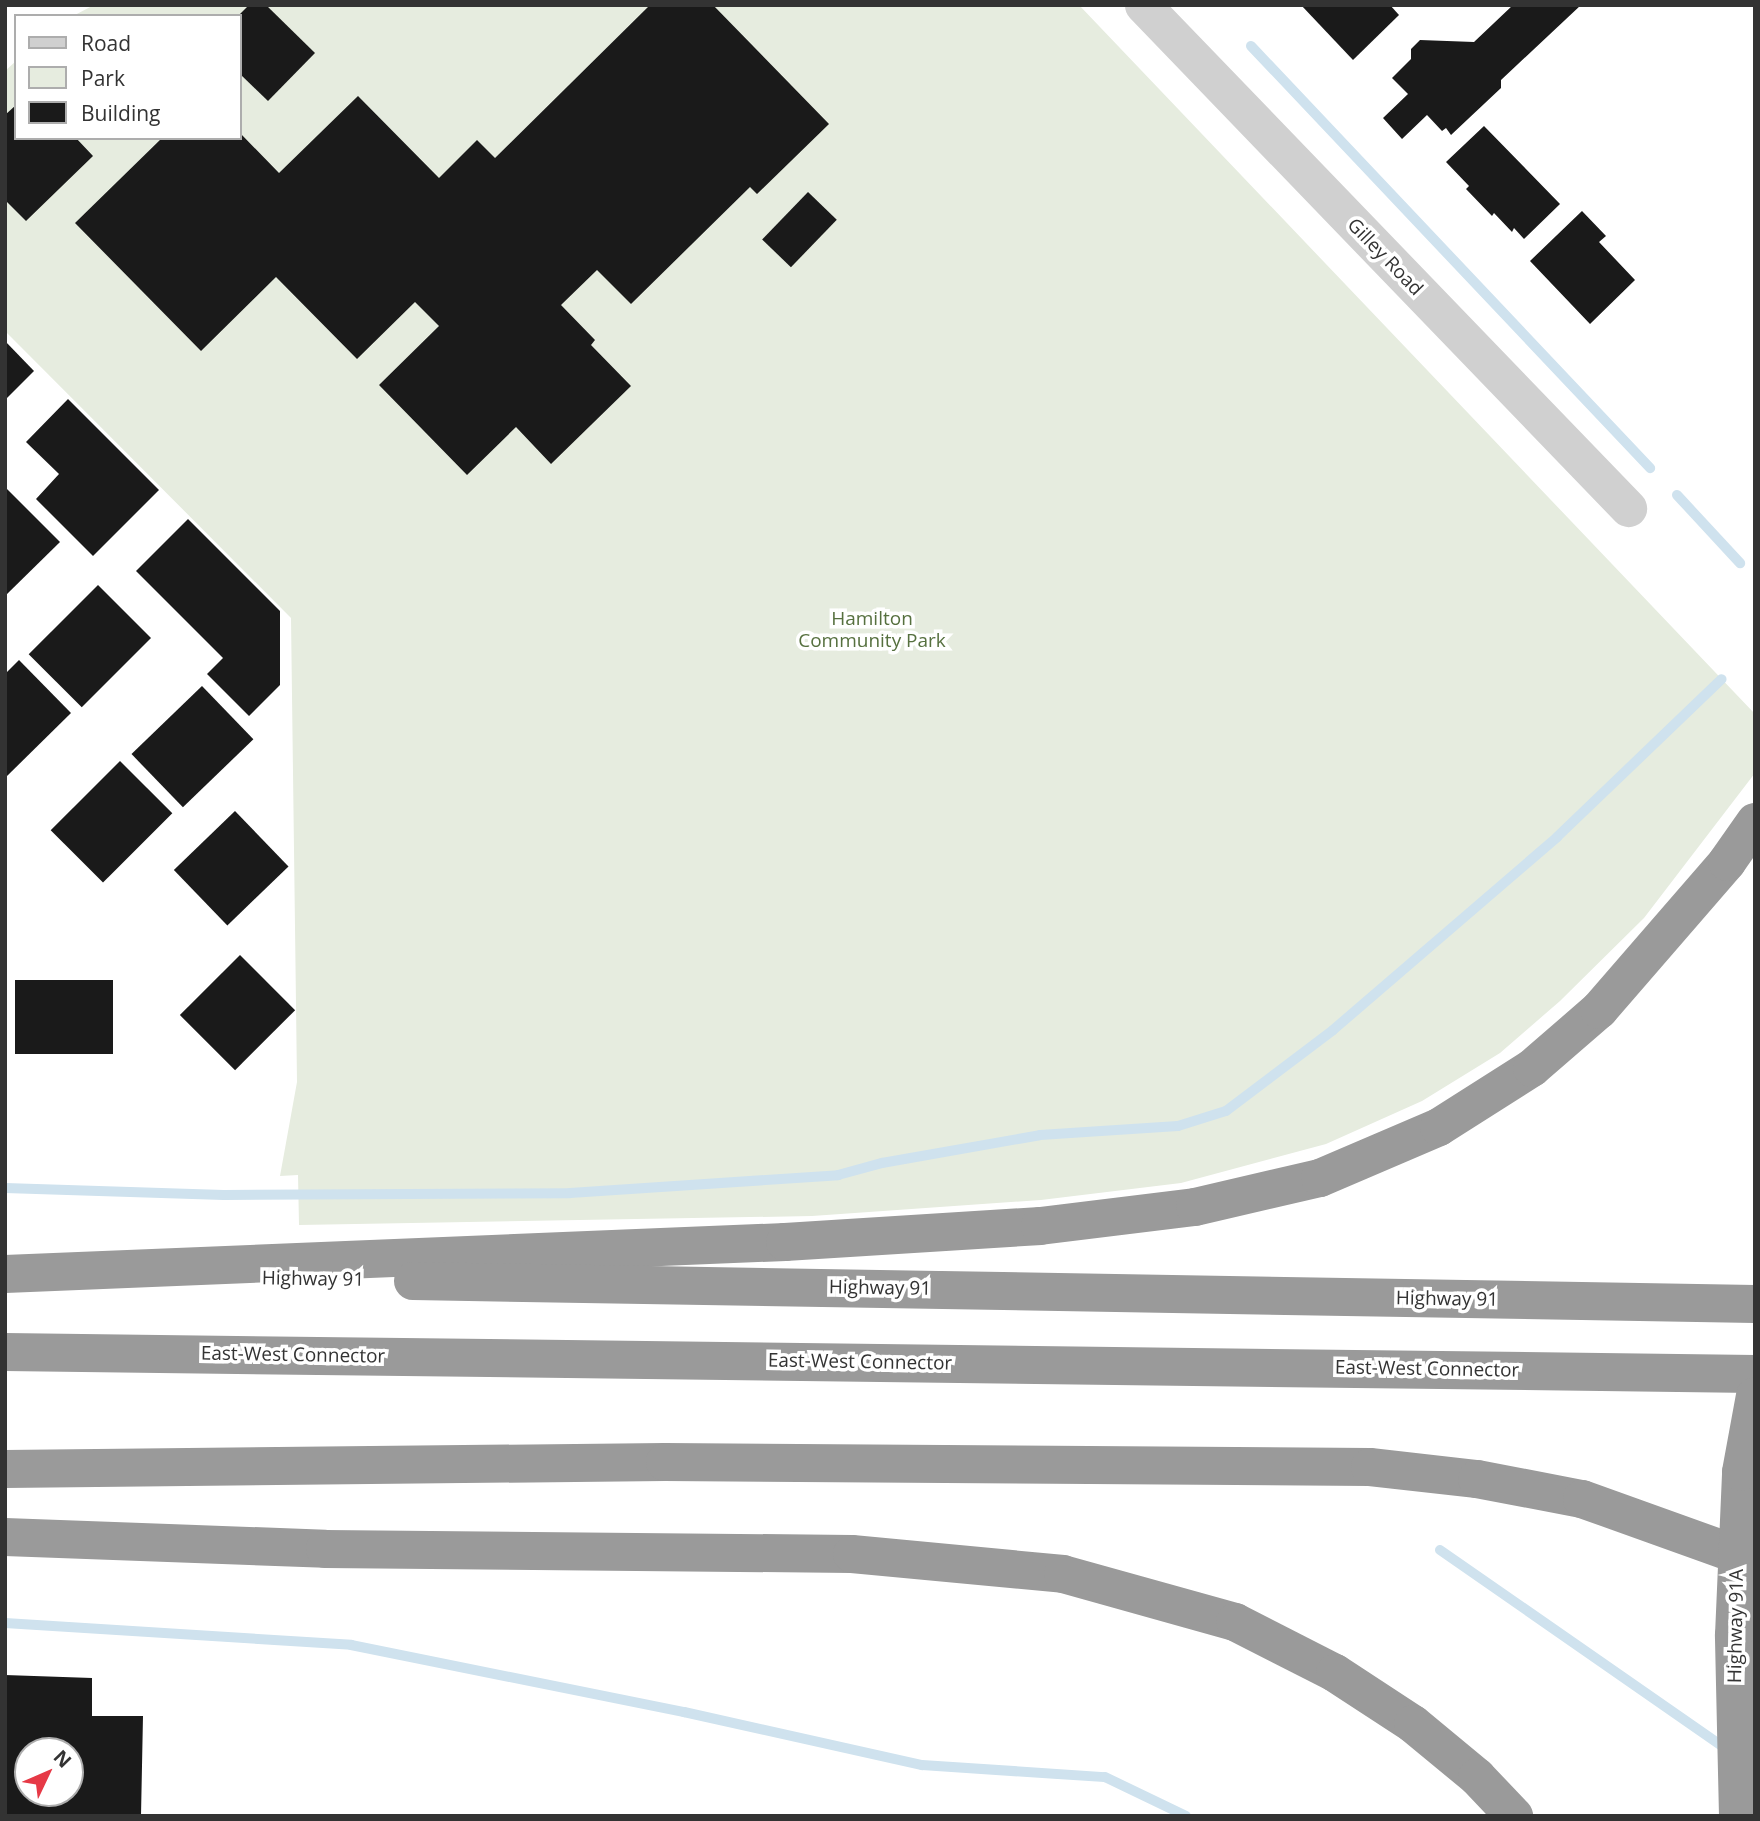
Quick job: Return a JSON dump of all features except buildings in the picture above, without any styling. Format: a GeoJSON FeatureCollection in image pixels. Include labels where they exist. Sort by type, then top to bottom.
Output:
{"type":"FeatureCollection","features":[{"type":"Feature","properties":{"kind":"highway"},"geometry":{"type":"LineString","coordinates":[[5,1274],[785,1242],[1040,1226],[1195,1207],[1320,1178],[1439,1127],[1532,1068],[1600,1010],[1727,862],[1755,822]]}},
{"type":"Feature","properties":{"kind":"highway","name":"Highway 91"},"geometry":{"type":"LineString","coordinates":[[5,1274],[1755,1304]]}},
{"type":"Feature","properties":{"kind":"highway","name":"East-West Connector"},"geometry":{"type":"LineString","coordinates":[[5,1352],[1755,1374]]}},
{"type":"Feature","properties":{"kind":"highway","name":"Highway 91A"},"geometry":{"type":"LineString","coordinates":[[1738,1816],[1734,1621],[1741,1472],[1755,1396]]}},
{"type":"Feature","properties":{"kind":"highway"},"geometry":{"type":"LineString","coordinates":[[5,1469],[651,1462],[1370,1467],[1477,1479],[1582,1499],[1755,1561]]}},
{"type":"Feature","properties":{"kind":"highway"},"geometry":{"type":"LineString","coordinates":[[5,1537],[326,1549],[852,1554],[1063,1574],[1234,1622],[1335,1673],[1413,1724],[1477,1777],[1514,1816]]}},
{"type":"Feature","properties":{"kind":"street","name":"Gilley Road"},"geometry":{"type":"LineString","coordinates":[[1143,5],[1628,508]]}},
{"type":"Feature","properties":{"kind":"green space","name":"Hamilton Community Park"},"geometry":{"type":"Polygon","coordinates":[[[94,5],[1079,5],[1755,714],[1755,773],[1644,918],[1560,1001],[1500,1053],[1422,1101],[1326,1144],[1181,1183],[1041,1200],[812,1216],[299,1225],[298,1175],[280,1176],[297,1082],[291,618],[5,331],[5,71],[14,63],[14,140],[242,140],[242,14],[77,14],[94,5]]]}},
{"type":"Feature","properties":{"kind":"waterway"},"geometry":{"type":"LineString","coordinates":[[1251,46],[1650,468]]}},
{"type":"Feature","properties":{"kind":"waterway"},"geometry":{"type":"LineString","coordinates":[[1677,495],[1740,563]]}},
{"type":"Feature","properties":{"kind":"waterway"},"geometry":{"type":"LineString","coordinates":[[5,1188],[224,1195],[570,1193],[838,1175],[882,1163],[1040,1135],[1178,1126],[1226,1111],[1333,1030],[1557,837],[1722,679]]}},
{"type":"Feature","properties":{"kind":"waterway"},"geometry":{"type":"LineString","coordinates":[[1440,1550],[1728,1750]]}},
{"type":"Feature","properties":{"kind":"waterway"},"geometry":{"type":"LineString","coordinates":[[5,1623],[351,1645],[684,1712],[922,1765],[1105,1777],[1186,1816]]}}]}
